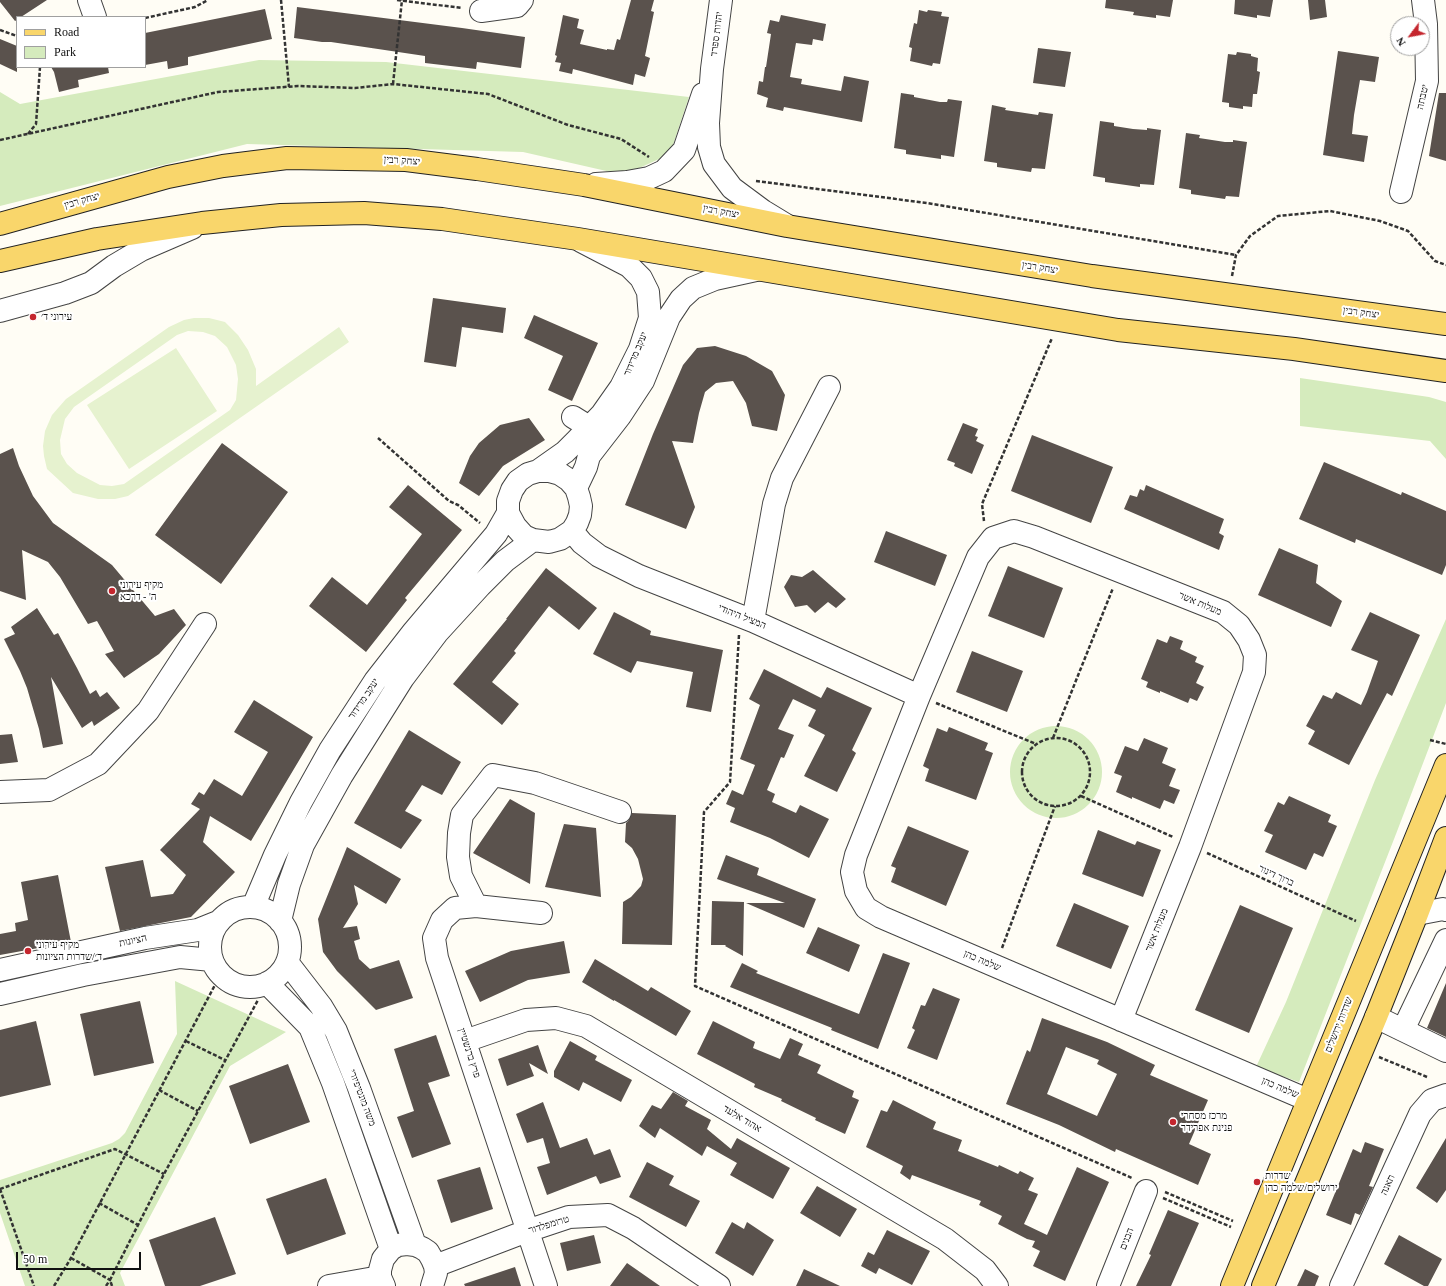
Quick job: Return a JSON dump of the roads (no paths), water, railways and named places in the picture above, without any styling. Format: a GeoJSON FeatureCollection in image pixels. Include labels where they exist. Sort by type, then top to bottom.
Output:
{"type":"FeatureCollection","features":[{"type":"Feature","properties":{"kind":"main road","name":"יצחק רבין"},"geometry":{"type":"LineString","coordinates":[[0,224],[168,177],[223,166],[287,158],[406,160],[584,185],[787,226],[1092,276],[1446,324]]}},
{"type":"Feature","properties":{"kind":"main road"},"geometry":{"type":"LineString","coordinates":[[0,261],[97,239],[202,223],[281,215],[364,213],[442,219],[578,240],[1118,330],[1294,349],[1446,372]]}},
{"type":"Feature","properties":{"kind":"main road","name":"שדרות ירושלים"},"geometry":{"type":"LineString","coordinates":[[1232,1286],[1446,764]]}},
{"type":"Feature","properties":{"kind":"main road"},"geometry":{"type":"LineString","coordinates":[[1263,1286],[1376,1016],[1446,838]]}},
{"type":"Feature","properties":{"kind":"street"},"geometry":{"type":"LineString","coordinates":[[89,0],[95,16]]}},
{"type":"Feature","properties":{"kind":"street"},"geometry":{"type":"LineString","coordinates":[[481,11],[517,6],[522,0]]}},
{"type":"Feature","properties":{"kind":"street","name":"יהדות ספרד"},"geometry":{"type":"LineString","coordinates":[[712,68],[721,0]]}},
{"type":"Feature","properties":{"kind":"street","name":"יטבתה"},"geometry":{"type":"LineString","coordinates":[[1401,192],[1427,80],[1426,24],[1423,0]]}},
{"type":"Feature","properties":{"kind":"street"},"geometry":{"type":"LineString","coordinates":[[584,185],[627,182],[649,178],[664,171],[684,150],[712,68]]}},
{"type":"Feature","properties":{"kind":"street"},"geometry":{"type":"LineString","coordinates":[[712,68],[708,123],[709,147],[714,164],[732,188],[763,211],[787,226]]}},
{"type":"Feature","properties":{"kind":"street"},"geometry":{"type":"LineString","coordinates":[[0,311],[58,295],[92,283],[114,266],[141,250],[202,223]]}},
{"type":"Feature","properties":{"kind":"street","name":"יעקב מרידור"},"geometry":{"type":"LineString","coordinates":[[538,470],[565,452],[581,422],[602,414],[621,387],[640,349],[650,318],[648,292],[641,278],[629,266],[578,240]]}},
{"type":"Feature","properties":{"kind":"street","name":"יעקב מרידור"},"geometry":{"type":"LineString","coordinates":[[576,488],[586,467],[589,456],[620,416],[643,381],[669,317],[682,300],[693,288],[715,279],[756,270]]}},
{"type":"Feature","properties":{"kind":"street"},"geometry":{"type":"LineString","coordinates":[[746,619],[774,504],[782,478],[829,388]]}},
{"type":"Feature","properties":{"kind":"street"},"geometry":{"type":"LineString","coordinates":[[538,470],[549,470],[560,474],[569,480],[576,488],[579,497],[580,510],[577,524],[572,531],[560,539],[549,542],[533,540],[524,536],[514,526],[508,513],[508,501],[512,490],[518,481],[528,474],[538,470]]}},
{"type":"Feature","properties":{"kind":"street","name":"יעקב מרידור"},"geometry":{"type":"LineString","coordinates":[[253,907],[274,855],[369,677],[414,631],[496,534],[508,513]]}},
{"type":"Feature","properties":{"kind":"street","name":"המציל היהודי"},"geometry":{"type":"LineString","coordinates":[[572,531],[582,543],[599,556],[639,576],[746,619],[919,696]]}},
{"type":"Feature","properties":{"kind":"street","name":"מעלות אשר"},"geometry":{"type":"LineString","coordinates":[[919,696],[978,557],[993,538],[1014,532],[1034,537],[1223,612],[1239,625],[1249,640],[1255,655],[1254,672],[1190,845],[1121,1020]]}},
{"type":"Feature","properties":{"kind":"street"},"geometry":{"type":"LineString","coordinates":[[280,921],[289,884],[303,844],[342,775],[403,678],[437,633],[480,586],[505,561],[533,540]]}},
{"type":"Feature","properties":{"kind":"street"},"geometry":{"type":"LineString","coordinates":[[0,792],[49,790],[98,764],[148,711],[205,624]]}},
{"type":"Feature","properties":{"kind":"street","name":"שלמה כהן"},"geometry":{"type":"LineString","coordinates":[[919,696],[856,855],[852,872],[856,891],[866,908],[881,917],[1308,1100]]}},
{"type":"Feature","properties":{"kind":"street"},"geometry":{"type":"LineString","coordinates":[[476,906],[461,876],[458,857],[459,833],[462,816],[492,775],[535,783],[620,812]]}},
{"type":"Feature","properties":{"kind":"street","name":"פרץ ברנשטיין"},"geometry":{"type":"LineString","coordinates":[[541,913],[476,906],[455,908],[442,920],[434,938],[437,958],[546,1286]]}},
{"type":"Feature","properties":{"kind":"street"},"geometry":{"type":"LineString","coordinates":[[263,991],[279,974],[287,962],[289,940],[286,930],[280,921],[272,914],[263,909],[253,907],[240,908],[228,913],[218,922],[212,933],[210,947],[212,960],[218,972],[229,981],[241,986],[254,987],[263,991],[310,1027],[332,1083],[391,1249]]}},
{"type":"Feature","properties":{"kind":"street"},"geometry":{"type":"LineString","coordinates":[[1417,914],[1443,909],[1446,910]]}},
{"type":"Feature","properties":{"kind":"street","name":"הציונות"},"geometry":{"type":"LineString","coordinates":[[0,970],[145,938],[198,930],[218,922]]}},
{"type":"Feature","properties":{"kind":"street"},"geometry":{"type":"LineString","coordinates":[[1403,1030],[1446,940]]}},
{"type":"Feature","properties":{"kind":"street"},"geometry":{"type":"LineString","coordinates":[[0,994],[84,975],[180,957],[212,960]]}},
{"type":"Feature","properties":{"kind":"street","name":"משה מונטיפיורי"},"geometry":{"type":"LineString","coordinates":[[287,962],[321,1006],[336,1031],[359,1088],[415,1245]]}},
{"type":"Feature","properties":{"kind":"street"},"geometry":{"type":"LineString","coordinates":[[1376,1016],[1446,1051]]}},
{"type":"Feature","properties":{"kind":"street","name":"אהוד אלעד"},"geometry":{"type":"LineString","coordinates":[[465,1041],[526,1020],[556,1018],[586,1026],[945,1239],[985,1270],[997,1286]]}},
{"type":"Feature","properties":{"kind":"street","name":"תאנה"},"geometry":{"type":"LineString","coordinates":[[1341,1286],[1420,1114],[1432,1100],[1446,1095]]}},
{"type":"Feature","properties":{"kind":"street","name":"הבנים"},"geometry":{"type":"LineString","coordinates":[[1108,1286],[1149,1187]]}},
{"type":"Feature","properties":{"kind":"street","name":"טרומפלדור"},"geometry":{"type":"LineString","coordinates":[[433,1276],[527,1231],[569,1217],[608,1215],[633,1228],[719,1286]]}},
{"type":"Feature","properties":{"kind":"street"},"geometry":{"type":"LineString","coordinates":[[329,1286],[382,1281],[381,1265],[383,1259],[391,1249],[398,1245],[407,1244],[415,1245],[428,1252],[433,1276]]}},
{"type":"Feature","properties":{"kind":"place","name":"עירוני ד׳"},"geometry":{"type":"Point","coordinates":[33,317]}},
{"type":"Feature","properties":{"kind":"place","name":"מקיף עירוני ה' - דרכא"},"geometry":{"type":"Point","coordinates":[112,591]}},
{"type":"Feature","properties":{"kind":"place","name":"מקיף עירוני ד׳/שדרות הציונות"},"geometry":{"type":"Point","coordinates":[28,951]}},
{"type":"Feature","properties":{"kind":"place","name":"מרכז מסחרי פנינת אפרידר"},"geometry":{"type":"Point","coordinates":[1173,1122]}},
{"type":"Feature","properties":{"kind":"place","name":"שדרות ירושלים/שלמה כהן"},"geometry":{"type":"Point","coordinates":[1257,1182]}}]}
